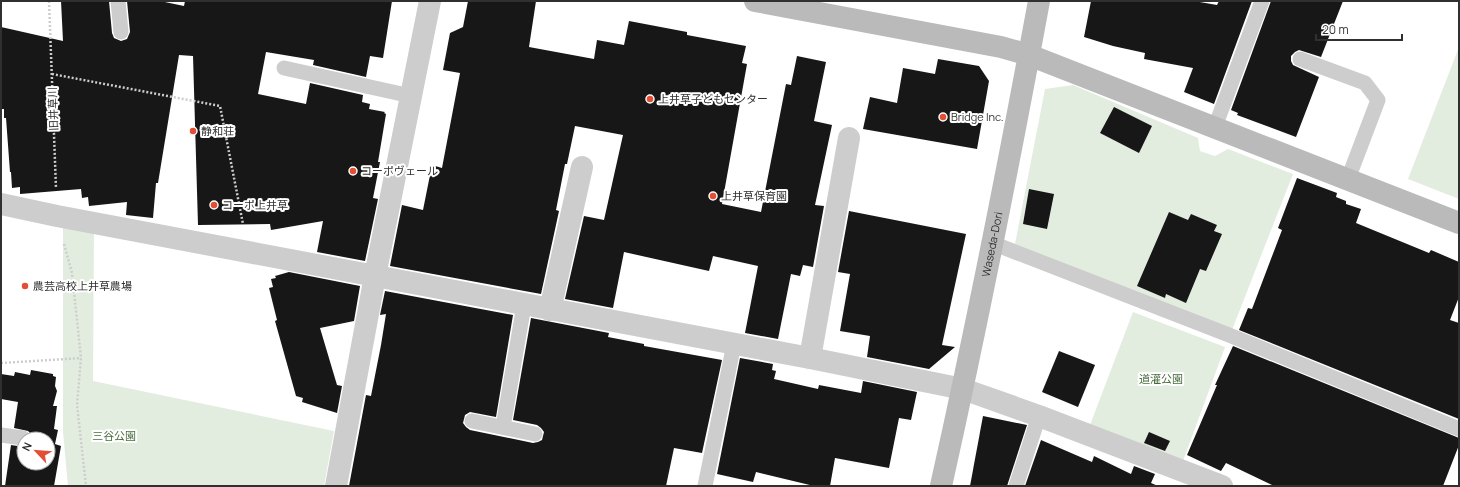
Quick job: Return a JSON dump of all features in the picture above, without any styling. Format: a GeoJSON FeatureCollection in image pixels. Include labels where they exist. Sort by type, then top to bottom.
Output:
{"type":"FeatureCollection","features":[{"type":"Feature","properties":{"kind":"street"},"geometry":{"type":"LineString","coordinates":[[336,486],[375,276],[430,1]]}},
{"type":"Feature","properties":{"kind":"street"},"geometry":{"type":"LineString","coordinates":[[755,1],[1000,47],[1029,55],[1459,222]]}},
{"type":"Feature","properties":{"kind":"street","name":"Waseda-Dori"},"geometry":{"type":"LineString","coordinates":[[941,486],[963,389],[1039,1]]}},
{"type":"Feature","properties":{"kind":"street"},"geometry":{"type":"LineString","coordinates":[[810,358],[849,138]]}},
{"type":"Feature","properties":{"kind":"street"},"geometry":{"type":"LineString","coordinates":[[550,310],[582,166]]}},
{"type":"Feature","properties":{"kind":"street"},"geometry":{"type":"LineString","coordinates":[[1,204],[550,310],[810,358],[963,389],[1039,416],[1222,486]]}},
{"type":"Feature","properties":{"kind":"lane"},"geometry":{"type":"LineString","coordinates":[[118,1],[121,32]]}},
{"type":"Feature","properties":{"kind":"lane"},"geometry":{"type":"LineString","coordinates":[[1215,127],[1262,1]]}},
{"type":"Feature","properties":{"kind":"lane"},"geometry":{"type":"LineString","coordinates":[[1300,60],[1365,83],[1378,100],[1348,179]]}},
{"type":"Feature","properties":{"kind":"lane"},"geometry":{"type":"LineString","coordinates":[[284,68],[411,96]]}},
{"type":"Feature","properties":{"kind":"lane"},"geometry":{"type":"LineString","coordinates":[[992,243],[1229,335],[1459,429]]}},
{"type":"Feature","properties":{"kind":"lane"},"geometry":{"type":"LineString","coordinates":[[503,427],[524,305]]}},
{"type":"Feature","properties":{"kind":"lane"},"geometry":{"type":"LineString","coordinates":[[705,486],[734,344]]}},
{"type":"Feature","properties":{"kind":"lane"},"geometry":{"type":"LineString","coordinates":[[1016,486],[1039,416]]}},
{"type":"Feature","properties":{"kind":"lane"},"geometry":{"type":"LineString","coordinates":[[472,421],[535,434]]}},
{"type":"Feature","properties":{"kind":"lane"},"geometry":{"type":"LineString","coordinates":[[1,435],[16,437]]}},
{"type":"Feature","properties":{"kind":"path","name":"旧井草川"},"geometry":{"type":"LineString","coordinates":[[49,1],[57,216],[72,273],[82,358],[77,405],[86,486]]}},
{"type":"Feature","properties":{"kind":"path"},"geometry":{"type":"LineString","coordinates":[[52,74],[220,106],[248,252]]}},
{"type":"Feature","properties":{"kind":"path"},"geometry":{"type":"LineString","coordinates":[[1,363],[82,358]]}},
{"type":"Feature","properties":{"kind":"green space"},"geometry":{"type":"Polygon","coordinates":[[[1459,47],[1459,199],[1408,179],[1459,47]]]}},
{"type":"Feature","properties":{"kind":"green space"},"geometry":{"type":"Polygon","coordinates":[[[1073,85],[1198,138],[1200,151],[1215,156],[1228,149],[1293,174],[1232,330],[1015,244],[1045,89],[1073,85]]]}},
{"type":"Feature","properties":{"kind":"green space","name":"三谷公園"},"geometry":{"type":"Polygon","coordinates":[[[63,225],[94,230],[93,381],[334,431],[324,486],[68,486],[63,432],[63,225]]]}},
{"type":"Feature","properties":{"kind":"green space","name":"道灌公園"},"geometry":{"type":"Polygon","coordinates":[[[1133,312],[1225,347],[1183,461],[1090,425],[1133,312]]]}},
{"type":"Feature","properties":{"kind":"building"},"geometry":{"type":"Polygon","coordinates":[[[61,1],[109,1],[112,33],[114,38],[121,41],[127,39],[130,32],[127,1],[160,1],[184,6],[185,1],[392,1],[383,58],[370,56],[366,77],[313,65],[314,60],[266,52],[258,94],[306,104],[310,83],[363,95],[362,102],[370,104],[369,109],[385,112],[384,113],[386,114],[378,162],[380,162],[373,198],[378,199],[365,261],[317,252],[323,221],[271,230],[270,224],[198,225],[193,56],[179,55],[158,183],[156,183],[153,218],[126,215],[127,202],[89,206],[88,197],[82,198],[81,189],[20,194],[20,187],[12,188],[6,118],[4,118],[4,109],[1,109],[1,27],[63,41],[61,1]]]}},
{"type":"Feature","properties":{"kind":"building"},"geometry":{"type":"Polygon","coordinates":[[[468,1],[536,1],[529,47],[594,59],[597,40],[624,45],[629,21],[687,32],[687,35],[746,46],[742,63],[747,64],[722,204],[761,212],[786,84],[791,85],[797,56],[826,62],[814,121],[832,125],[815,205],[824,206],[813,267],[803,265],[800,276],[791,274],[778,339],[745,333],[758,266],[713,256],[709,271],[624,252],[613,308],[565,299],[584,216],[604,220],[623,135],[575,126],[567,164],[565,164],[556,210],[559,211],[541,294],[390,266],[402,205],[423,210],[432,165],[442,168],[460,73],[443,70],[450,33],[463,27],[468,1]]]}},
{"type":"Feature","properties":{"kind":"building"},"geometry":{"type":"Polygon","coordinates":[[[1091,1],[1194,1],[1217,5],[1219,1],[1252,1],[1214,104],[1184,92],[1193,68],[1144,59],[1145,53],[1113,46],[1084,37],[1091,1]]]}},
{"type":"Feature","properties":{"kind":"building"},"geometry":{"type":"Polygon","coordinates":[[[1271,1],[1343,1],[1321,57],[1299,50],[1291,56],[1293,65],[1319,77],[1296,137],[1237,115],[1238,113],[1231,110],[1271,1]]]}},
{"type":"Feature","properties":{"kind":"building"},"geometry":{"type":"Polygon","coordinates":[[[938,59],[979,66],[989,81],[977,149],[863,129],[870,97],[897,103],[903,68],[935,74],[938,59]]]}},
{"type":"Feature","properties":{"kind":"building"},"geometry":{"type":"Polygon","coordinates":[[[1114,107],[1152,126],[1139,153],[1100,133],[1114,107]]]}},
{"type":"Feature","properties":{"kind":"building"},"geometry":{"type":"Polygon","coordinates":[[[1297,178],[1337,193],[1336,197],[1346,201],[1346,204],[1361,209],[1356,223],[1429,253],[1431,250],[1459,262],[1459,297],[1450,320],[1459,323],[1459,419],[1239,330],[1248,308],[1252,309],[1282,230],[1278,228],[1297,178]]]}},
{"type":"Feature","properties":{"kind":"building"},"geometry":{"type":"Polygon","coordinates":[[[1029,189],[1054,194],[1047,229],[1023,224],[1029,189]]]}},
{"type":"Feature","properties":{"kind":"building"},"geometry":{"type":"Polygon","coordinates":[[[849,211],[966,234],[942,345],[955,347],[929,369],[867,357],[870,336],[840,331],[850,274],[838,272],[849,211]]]}},
{"type":"Feature","properties":{"kind":"building"},"geometry":{"type":"Polygon","coordinates":[[[1169,212],[1188,220],[1191,214],[1217,225],[1214,231],[1222,234],[1206,271],[1200,269],[1186,303],[1166,294],[1165,298],[1137,286],[1169,212]]]}},
{"type":"Feature","properties":{"kind":"building"},"geometry":{"type":"Polygon","coordinates":[[[289,272],[360,286],[354,321],[320,328],[337,385],[342,386],[337,413],[302,402],[303,398],[296,396],[275,321],[277,320],[269,288],[273,287],[271,279],[276,278],[275,276],[289,272]]]}},
{"type":"Feature","properties":{"kind":"building"},"geometry":{"type":"Polygon","coordinates":[[[385,291],[513,315],[496,417],[470,412],[465,415],[463,423],[470,430],[533,443],[542,440],[544,432],[541,428],[537,425],[513,420],[531,318],[609,333],[608,337],[644,344],[644,346],[722,360],[702,453],[674,448],[666,486],[349,486],[366,395],[371,396],[381,345],[386,314],[380,315],[385,291]]]}},
{"type":"Feature","properties":{"kind":"building"},"geometry":{"type":"Polygon","coordinates":[[[1233,346],[1459,438],[1459,445],[1443,486],[1274,486],[1226,463],[1221,471],[1187,455],[1217,385],[1215,385],[1233,346]]]}},
{"type":"Feature","properties":{"kind":"building"},"geometry":{"type":"Polygon","coordinates":[[[1059,351],[1095,365],[1078,407],[1042,392],[1059,351]]]}},
{"type":"Feature","properties":{"kind":"building"},"geometry":{"type":"Polygon","coordinates":[[[740,358],[773,364],[772,370],[776,371],[774,379],[818,389],[819,385],[861,393],[863,381],[917,392],[911,420],[899,418],[889,468],[835,458],[830,486],[814,486],[756,472],[753,482],[717,474],[740,358]]]}},
{"type":"Feature","properties":{"kind":"building"},"geometry":{"type":"Polygon","coordinates":[[[31,370],[53,374],[53,376],[56,377],[55,386],[57,391],[53,406],[57,406],[54,429],[58,430],[56,439],[56,431],[28,431],[14,428],[18,402],[1,399],[1,374],[14,376],[15,372],[30,375],[31,370]]]}},
{"type":"Feature","properties":{"kind":"building"},"geometry":{"type":"Polygon","coordinates":[[[983,416],[1027,425],[1007,486],[970,486],[983,416]]]}},
{"type":"Feature","properties":{"kind":"building"},"geometry":{"type":"Polygon","coordinates":[[[1149,432],[1170,441],[1165,451],[1144,443],[1149,432]]]}},
{"type":"Feature","properties":{"kind":"building"},"geometry":{"type":"Polygon","coordinates":[[[1041,440],[1092,462],[1094,456],[1131,474],[1134,466],[1155,474],[1151,483],[1158,486],[1025,486],[1041,440]]]}},
{"type":"Feature","properties":{"kind":"building"},"geometry":{"type":"Polygon","coordinates":[[[56,444],[61,446],[54,486],[5,486],[11,445],[16,446],[16,471],[56,471],[56,444]]]}},
{"type":"Feature","properties":{"kind":"place","name":"上井草子どもセンター"},"geometry":{"type":"Point","coordinates":[650,99]}},
{"type":"Feature","properties":{"kind":"place","name":"Bridge Inc."},"geometry":{"type":"Point","coordinates":[943,117]}},
{"type":"Feature","properties":{"kind":"place","name":"静和荘"},"geometry":{"type":"Point","coordinates":[193,131]}},
{"type":"Feature","properties":{"kind":"place","name":"コーポヴェール"},"geometry":{"type":"Point","coordinates":[353,171]}},
{"type":"Feature","properties":{"kind":"place","name":"上井草保育園"},"geometry":{"type":"Point","coordinates":[713,196]}},
{"type":"Feature","properties":{"kind":"place","name":"コーポ上井草"},"geometry":{"type":"Point","coordinates":[214,205]}},
{"type":"Feature","properties":{"kind":"place","name":"農芸高校上井草農場"},"geometry":{"type":"Point","coordinates":[25,286]}}]}
